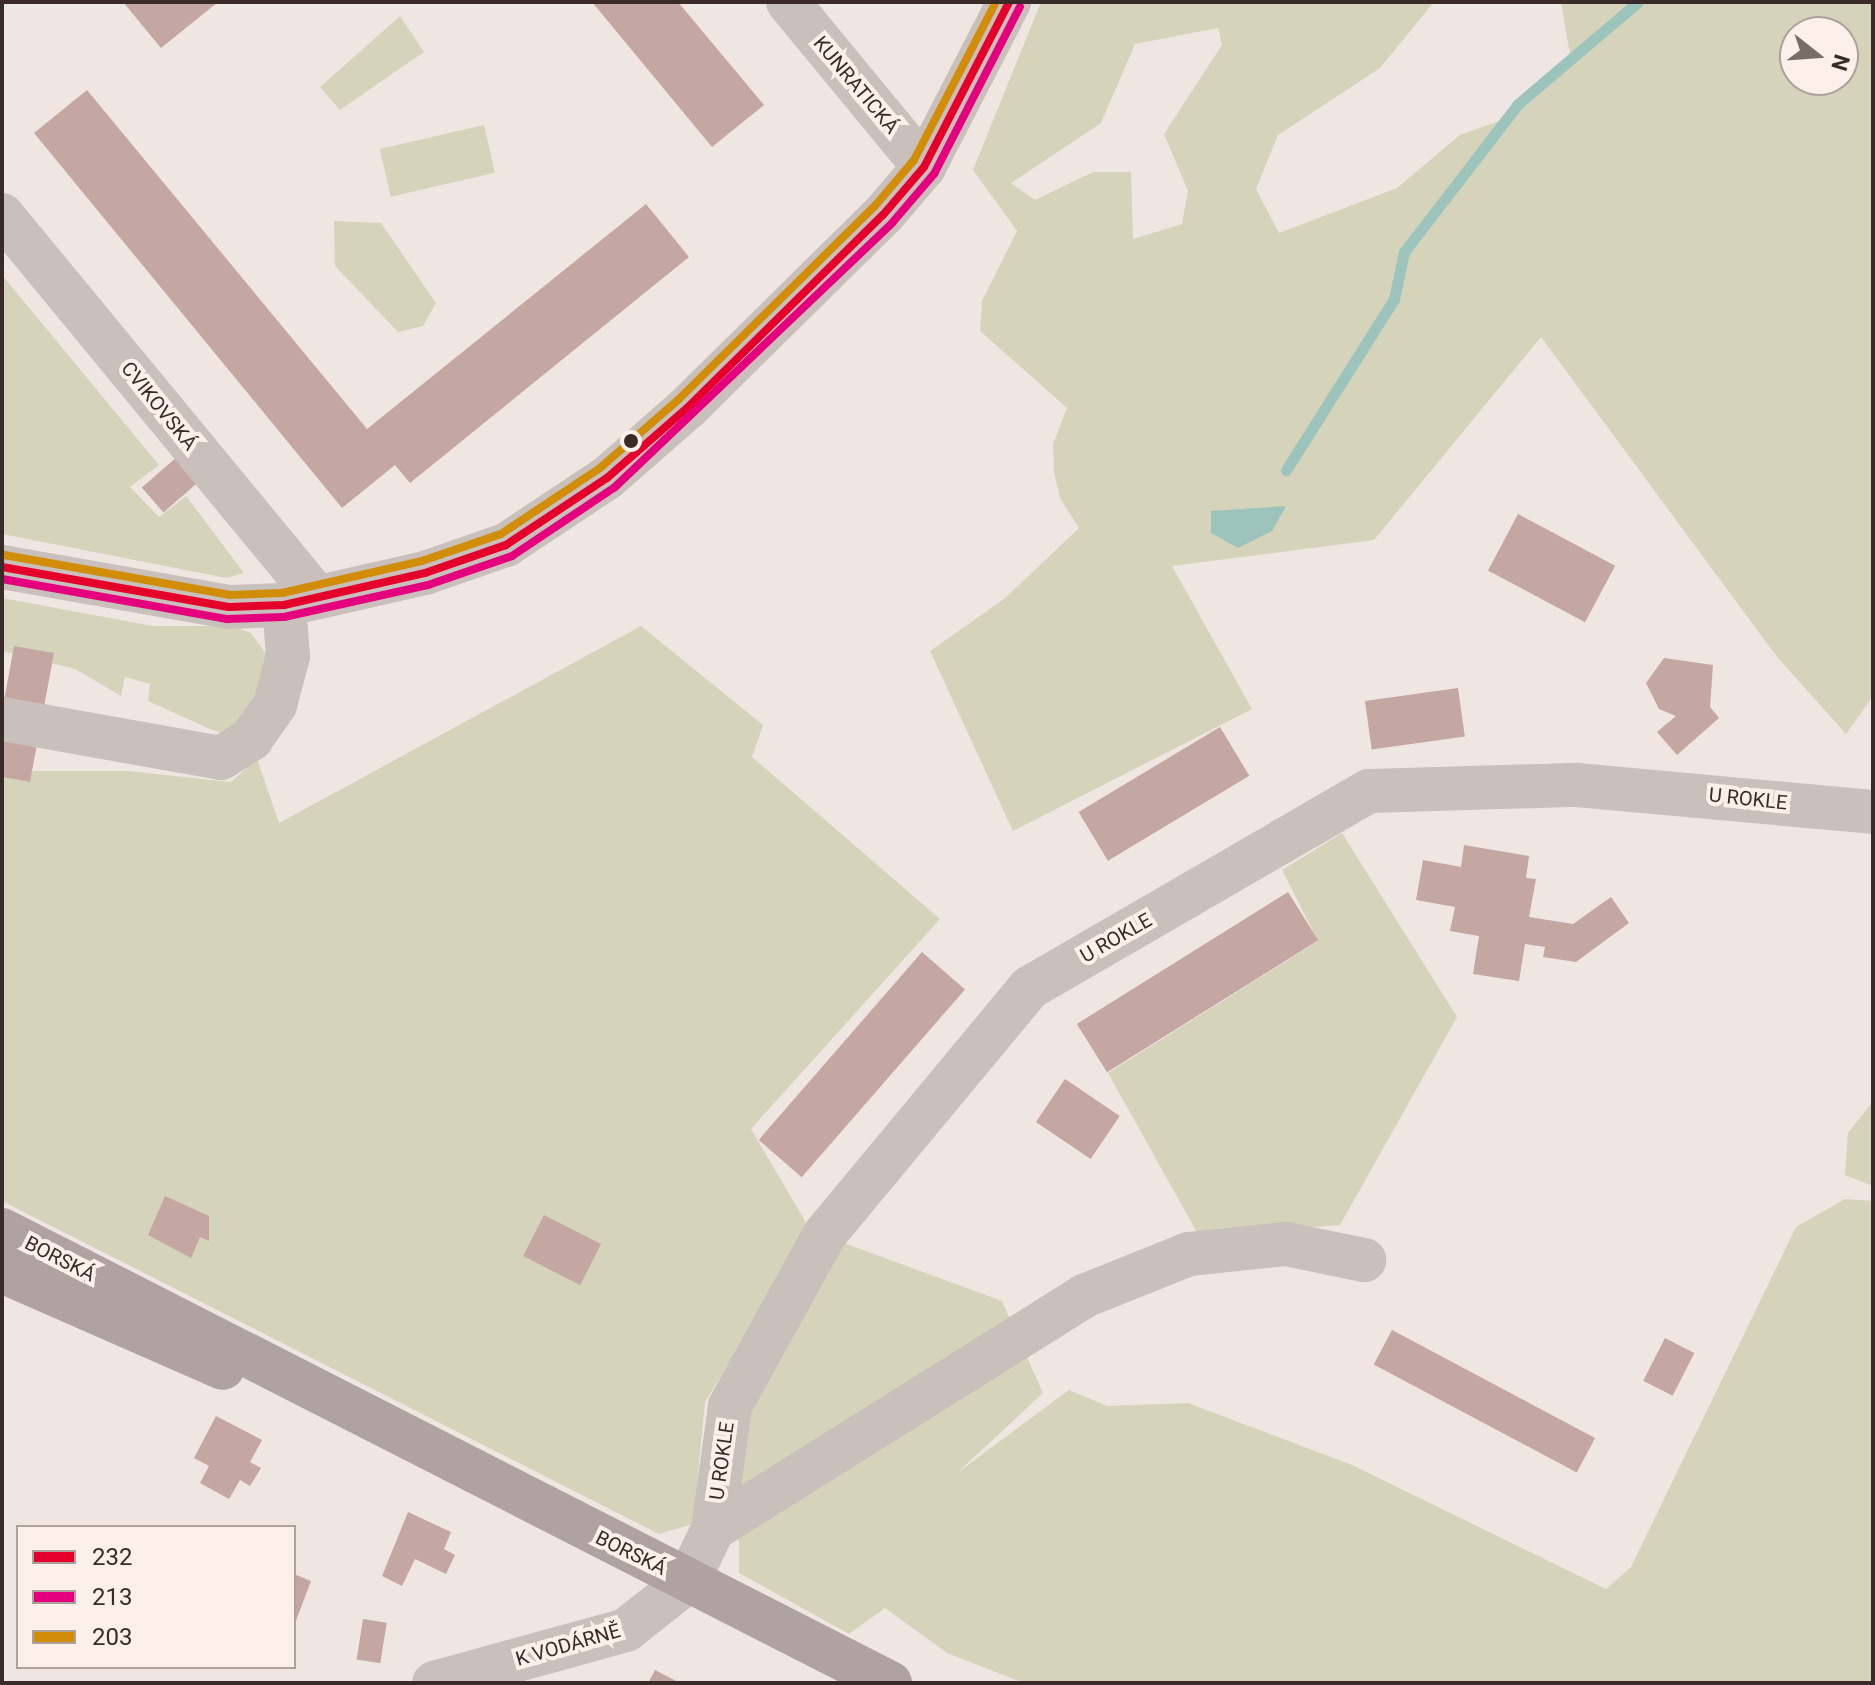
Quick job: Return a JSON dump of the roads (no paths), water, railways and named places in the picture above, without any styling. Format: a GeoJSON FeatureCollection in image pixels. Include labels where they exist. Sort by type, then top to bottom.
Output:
{"type":"FeatureCollection","features":[{"type":"Feature","properties":{"kind":"main road","name":"BORSKÁ"},"geometry":{"type":"LineString","coordinates":[[2,1230],[216,1335],[372,1424],[890,1683]]}},
{"type":"Feature","properties":{"kind":"main road","name":"BORSKÁ"},"geometry":{"type":"LineString","coordinates":[[2,1271],[189,1355],[372,1424]]}},
{"type":"Feature","properties":{"kind":"street","name":"KUNRATICKÁ"},"geometry":{"type":"LineString","coordinates":[[788,2],[924,167]]}},
{"type":"Feature","properties":{"kind":"street"},"geometry":{"type":"LineString","coordinates":[[2,567],[229,607],[300,601],[425,573],[506,545],[607,478],[804,298],[924,167],[1009,2]]}},
{"type":"Feature","properties":{"kind":"street","name":"CVIKOVSKÁ"},"geometry":{"type":"LineString","coordinates":[[2,215],[300,601]]}},
{"type":"Feature","properties":{"kind":"street"},"geometry":{"type":"LineString","coordinates":[[2,719],[221,758],[251,739],[275,705],[300,601]]}},
{"type":"Feature","properties":{"kind":"street","name":"U ROKLE"},"geometry":{"type":"LineString","coordinates":[[688,1581],[713,1529],[730,1406],[825,1234],[1029,988],[1369,791],[1577,785],[1873,812]]}},
{"type":"Feature","properties":{"kind":"street"},"geometry":{"type":"LineString","coordinates":[[713,1529],[1084,1296],[1189,1254],[1286,1244],[1364,1260]]}},
{"type":"Feature","properties":{"kind":"street","name":"K VODÁRNĚ"},"geometry":{"type":"LineString","coordinates":[[434,1683],[626,1630],[688,1581]]}},
{"type":"Feature","properties":{"kind":"water"},"geometry":{"type":"Polygon","coordinates":[[[1286,506],[1272,531],[1238,548],[1211,533],[1211,511],[1286,506]]]}},
{"type":"Feature","properties":{"kind":"waterway"},"geometry":{"type":"LineString","coordinates":[[1286,470],[1394,299],[1404,252],[1518,104],[1638,2]]}}]}
